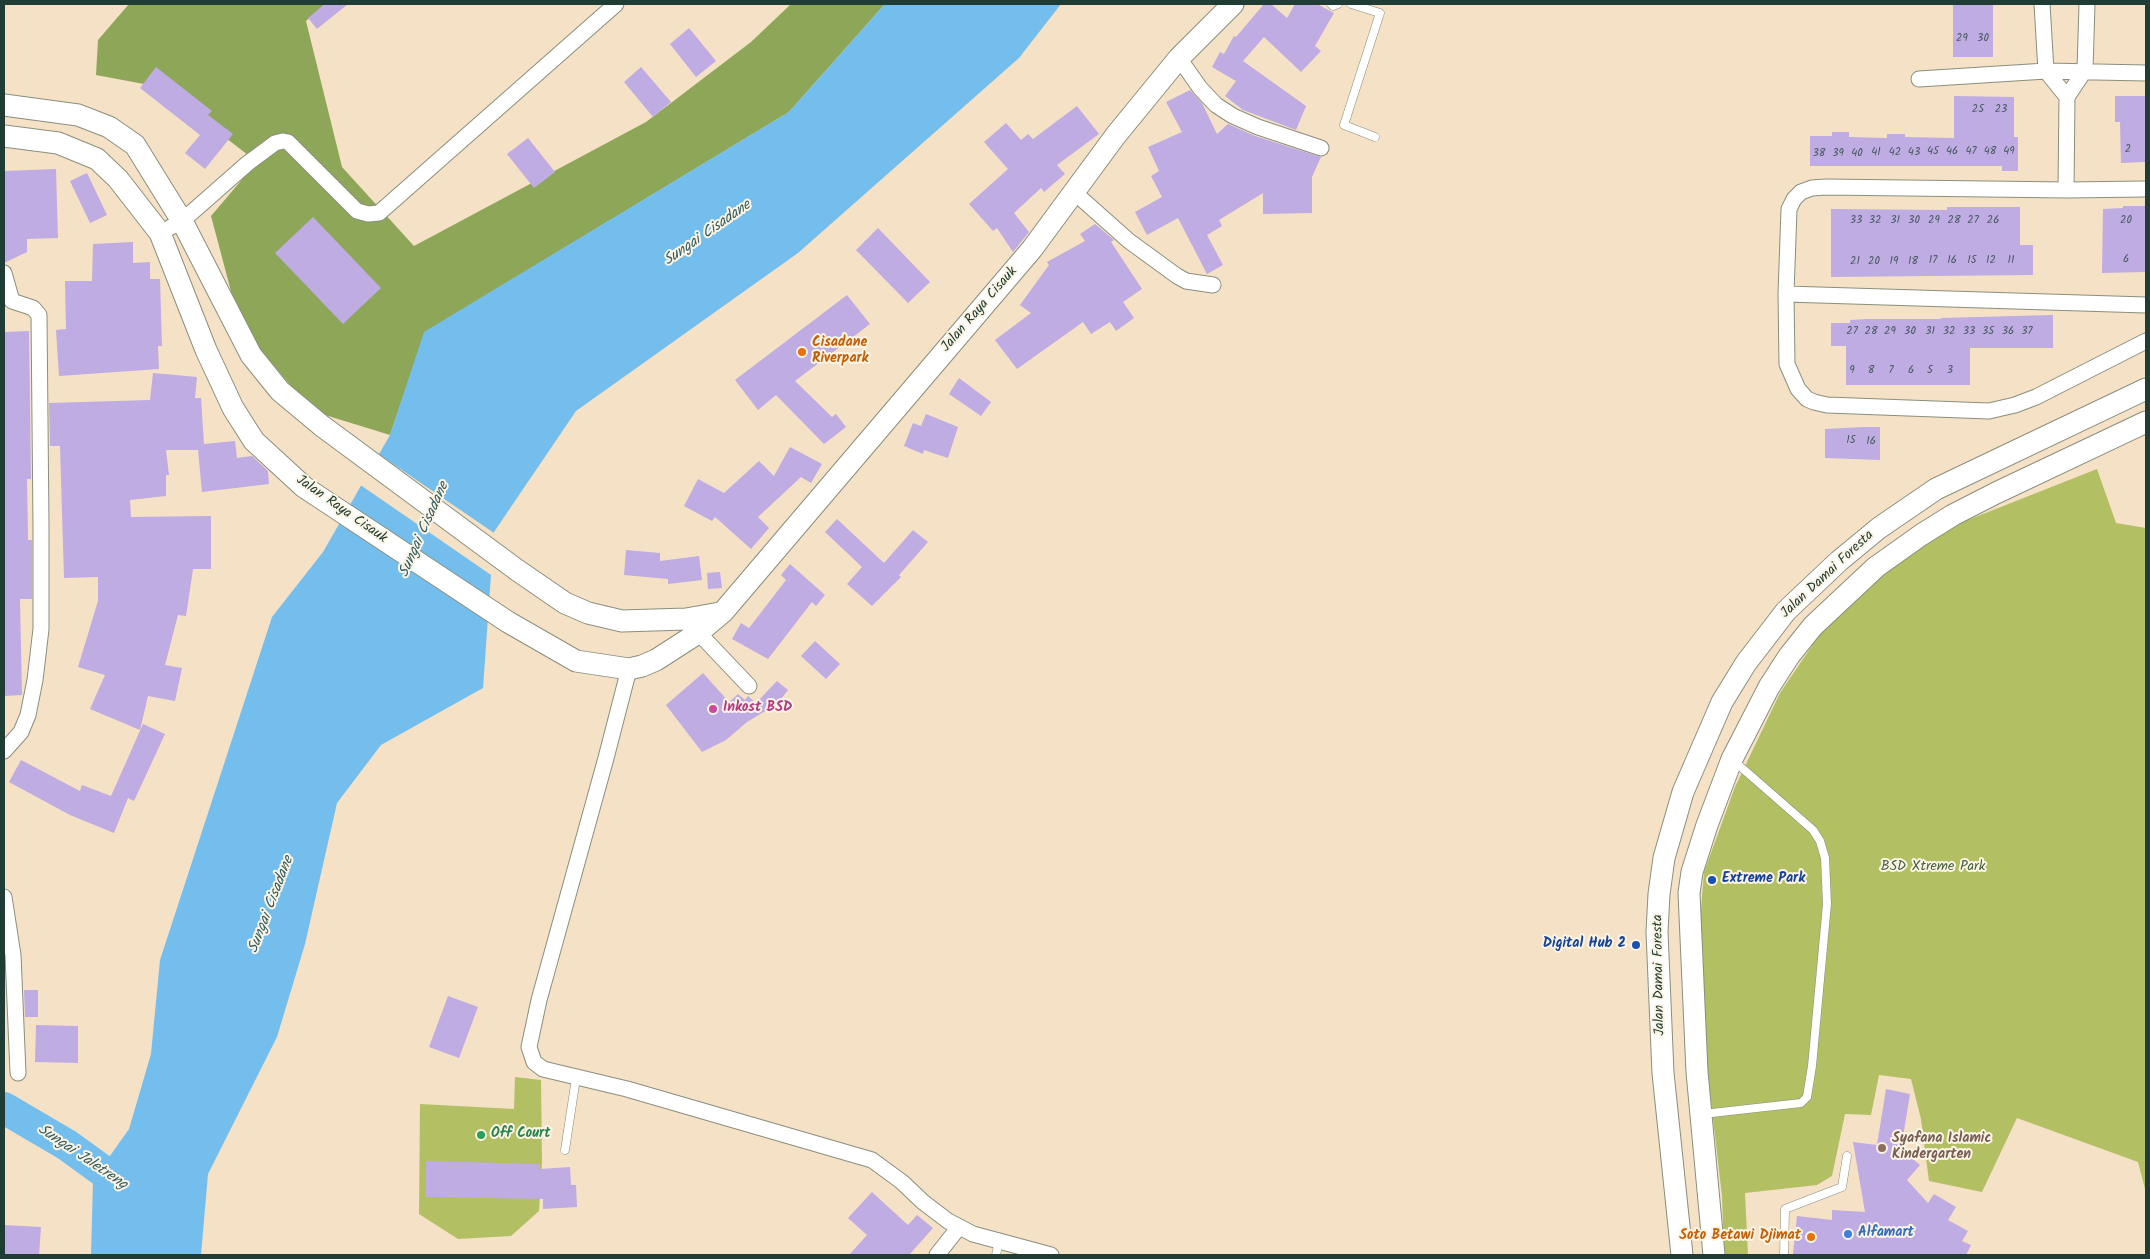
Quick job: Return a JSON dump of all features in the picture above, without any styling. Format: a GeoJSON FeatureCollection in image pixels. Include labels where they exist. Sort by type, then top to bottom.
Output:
{"type":"FeatureCollection","features":[{"type":"Feature","properties":{"kind":"main road","name":"Jalan Raya Cisauk"},"geometry":{"type":"LineString","coordinates":[[4,136],[58,143],[97,159],[118,179],[160,232],[206,350],[233,408],[254,441],[304,487],[508,622],[576,661],[629,669],[656,660],[692,626],[722,612],[1032,249],[1116,135],[1179,58],[1233,4]]}},
{"type":"Feature","properties":{"kind":"main road","name":"Jalan Raya Cisauk"},"geometry":{"type":"LineString","coordinates":[[4,105],[78,115],[109,127],[134,145],[182,221],[251,355],[280,391],[322,426],[517,570],[565,603],[588,613],[622,621],[692,626]]}},
{"type":"Feature","properties":{"kind":"main road","name":"Jalan Damai Foresta"},"geometry":{"type":"LineString","coordinates":[[1682,1255],[1663,1073],[1657,932],[1659,894],[1664,858],[1683,792],[1702,744],[1722,702],[1746,663],[1786,611],[1839,561],[1879,528],[1936,489],[2146,389]]}},
{"type":"Feature","properties":{"kind":"main road","name":"Jalan Damai Foresta"},"geometry":{"type":"LineString","coordinates":[[1714,1255],[1697,1072],[1689,893],[1698,848],[1732,759],[1769,687],[1789,656],[1813,626],[1876,567],[1921,535],[1953,515],[2146,422]]}},
{"type":"Feature","properties":{"kind":"main road"},"geometry":{"type":"LineString","coordinates":[[1663,1073],[1697,1072]]}},
{"type":"Feature","properties":{"kind":"street"},"geometry":{"type":"LineString","coordinates":[[160,232],[182,221],[248,163],[275,143],[283,141],[288,142],[357,211],[368,214],[379,213],[616,4]]}},
{"type":"Feature","properties":{"kind":"street"},"geometry":{"type":"LineString","coordinates":[[2042,4],[2046,71],[2066,98]]}},
{"type":"Feature","properties":{"kind":"street"},"geometry":{"type":"LineString","coordinates":[[2066,190],[2066,98],[2085,70],[2087,4]]}},
{"type":"Feature","properties":{"kind":"street"},"geometry":{"type":"LineString","coordinates":[[1179,58],[1200,88],[1216,105],[1233,116],[1258,127],[1321,148]]}},
{"type":"Feature","properties":{"kind":"street"},"geometry":{"type":"LineString","coordinates":[[1919,80],[2046,71],[2085,70],[2146,73]]}},
{"type":"Feature","properties":{"kind":"street"},"geometry":{"type":"LineString","coordinates":[[2146,189],[1812,188],[1801,192],[1794,199],[1790,209],[1786,294],[1787,364],[1790,376],[1807,399],[1827,405],[1989,410],[2006,407],[2036,397],[2146,341]]}},
{"type":"Feature","properties":{"kind":"street"},"geometry":{"type":"LineString","coordinates":[[1075,193],[1129,242],[1177,276],[1186,281],[1213,285]]}},
{"type":"Feature","properties":{"kind":"street"},"geometry":{"type":"LineString","coordinates":[[4,273],[12,301],[33,308],[40,315],[41,517],[41,629],[35,680],[28,715],[21,732],[4,751]]}},
{"type":"Feature","properties":{"kind":"street"},"geometry":{"type":"LineString","coordinates":[[1786,294],[2146,305]]}},
{"type":"Feature","properties":{"kind":"street"},"geometry":{"type":"LineString","coordinates":[[692,626],[749,686]]}},
{"type":"Feature","properties":{"kind":"street"},"geometry":{"type":"LineString","coordinates":[[629,669],[539,1000],[529,1047],[534,1062],[543,1069],[627,1089],[872,1160],[902,1182],[923,1202],[948,1221],[997,1248],[1045,1255]]}},
{"type":"Feature","properties":{"kind":"street"},"geometry":{"type":"LineString","coordinates":[[4,898],[13,955],[18,1073]]}},
{"type":"Feature","properties":{"kind":"street"},"geometry":{"type":"LineString","coordinates":[[937,1255],[959,1226]]}},
{"type":"Feature","properties":{"kind":"lane"},"geometry":{"type":"LineString","coordinates":[[1331,4],[1334,6],[1338,4]]}},
{"type":"Feature","properties":{"kind":"lane"},"geometry":{"type":"LineString","coordinates":[[1351,4],[1380,13],[1344,125],[1375,137]]}},
{"type":"Feature","properties":{"kind":"lane"},"geometry":{"type":"LineString","coordinates":[[1701,1114],[1801,1103],[1807,1097],[1812,1066],[1827,904],[1825,858],[1820,841],[1812,830],[1732,759]]}},
{"type":"Feature","properties":{"kind":"lane"},"geometry":{"type":"LineString","coordinates":[[565,1150],[576,1078]]}},
{"type":"Feature","properties":{"kind":"lane"},"geometry":{"type":"LineString","coordinates":[[1784,1255],[1785,1209],[1842,1187],[1847,1156]]}},
{"type":"Feature","properties":{"kind":"green space"},"geometry":{"type":"Polygon","coordinates":[[[129,4],[325,4],[306,21],[342,167],[414,246],[646,122],[751,42],[791,4],[885,4],[789,112],[425,332],[390,435],[312,411],[240,325],[211,216],[257,162],[160,87],[96,75],[98,40],[129,4]]]}},
{"type":"Feature","properties":{"kind":"green space","name":"BSD Xtreme Park"},"geometry":{"type":"Polygon","coordinates":[[[2097,469],[2116,523],[2146,528],[2146,1193],[2138,1162],[2017,1118],[1982,1192],[1929,1181],[1921,1119],[1911,1079],[1879,1075],[1871,1115],[1845,1114],[1832,1176],[1817,1185],[1745,1193],[1748,1255],[1724,1255],[1722,1196],[1696,971],[1704,872],[1735,787],[1780,693],[1837,609],[1940,531],[2097,469]]]}},
{"type":"Feature","properties":{"kind":"green space","name":"Off Court"},"geometry":{"type":"Polygon","coordinates":[[[515,1077],[541,1080],[542,1162],[539,1211],[511,1236],[458,1239],[419,1214],[420,1104],[514,1109],[515,1077]]]}},
{"type":"Feature","properties":{"kind":"water","name":"Sungai Cisadane"},"geometry":{"type":"Polygon","coordinates":[[[885,4],[1061,4],[1019,58],[798,253],[576,411],[494,532],[483,688],[381,745],[337,803],[305,944],[277,1037],[208,1174],[201,1255],[91,1255],[93,1180],[129,1129],[151,1054],[160,960],[272,617],[323,552],[390,435],[424,332],[789,112],[885,4]]]}},
{"type":"Feature","properties":{"kind":"pier"},"geometry":{"type":"Polygon","coordinates":[[[377,453],[497,535],[494,577],[359,484],[377,453]]]}},
{"type":"Feature","properties":{"kind":"building"},"geometry":{"type":"Polygon","coordinates":[[[325,4],[348,4],[317,29],[308,18],[325,4]]]}},
{"type":"Feature","properties":{"kind":"building"},"geometry":{"type":"Polygon","coordinates":[[[1264,4],[1271,4],[1287,18],[1295,4],[1317,4],[1334,13],[1315,46],[1321,51],[1301,72],[1264,37],[1243,61],[1306,106],[1296,130],[1243,110],[1225,96],[1236,81],[1212,67],[1220,52],[1224,54],[1234,36],[1236,37],[1264,4]]]}},
{"type":"Feature","properties":{"kind":"building"},"geometry":{"type":"Polygon","coordinates":[[[1953,4],[1993,4],[1993,57],[1953,57],[1953,4]]]}},
{"type":"Feature","properties":{"kind":"building"},"geometry":{"type":"Polygon","coordinates":[[[689,28],[716,61],[696,77],[670,44],[689,28]]]}},
{"type":"Feature","properties":{"kind":"building"},"geometry":{"type":"Polygon","coordinates":[[[156,67],[212,111],[208,115],[233,134],[205,169],[185,153],[200,135],[140,88],[156,67]]]}},
{"type":"Feature","properties":{"kind":"building"},"geometry":{"type":"Polygon","coordinates":[[[641,67],[671,102],[653,117],[624,82],[641,67]]]}},
{"type":"Feature","properties":{"kind":"building"},"geometry":{"type":"Polygon","coordinates":[[[1190,90],[1202,103],[1217,134],[1228,124],[1255,136],[1321,157],[1312,177],[1312,213],[1263,214],[1263,193],[1219,220],[1222,226],[1207,235],[1223,265],[1207,274],[1178,218],[1147,235],[1135,212],[1162,197],[1151,176],[1159,171],[1148,147],[1182,132],[1166,102],[1190,90]]]}},
{"type":"Feature","properties":{"kind":"building"},"geometry":{"type":"Polygon","coordinates":[[[1954,96],[2014,97],[2014,137],[2018,137],[2018,171],[2002,171],[2002,166],[1810,166],[1810,136],[1832,136],[1832,132],[1849,132],[1849,137],[1887,138],[1887,134],[1905,134],[1905,137],[1954,138],[1954,96]]]}},
{"type":"Feature","properties":{"kind":"building"},"geometry":{"type":"Polygon","coordinates":[[[2115,96],[2146,96],[2146,162],[2121,163],[2120,122],[2115,122],[2115,96]]]}},
{"type":"Feature","properties":{"kind":"building"},"geometry":{"type":"Polygon","coordinates":[[[1077,106],[1099,134],[1057,165],[1065,174],[1044,192],[1041,188],[1014,213],[1029,232],[1013,252],[997,228],[993,231],[969,204],[1008,169],[984,142],[1006,123],[1021,140],[1028,134],[1033,139],[1077,106]]]}},
{"type":"Feature","properties":{"kind":"building"},"geometry":{"type":"Polygon","coordinates":[[[528,138],[555,172],[534,188],[507,154],[528,138]]]}},
{"type":"Feature","properties":{"kind":"building"},"geometry":{"type":"Polygon","coordinates":[[[56,169],[58,238],[27,239],[27,252],[4,263],[4,171],[56,169]]]}},
{"type":"Feature","properties":{"kind":"building"},"geometry":{"type":"Polygon","coordinates":[[[87,173],[107,215],[90,223],[70,181],[87,173]]]}},
{"type":"Feature","properties":{"kind":"building"},"geometry":{"type":"Polygon","coordinates":[[[2123,206],[2146,206],[2146,272],[2102,273],[2103,209],[2123,208],[2123,206]]]}},
{"type":"Feature","properties":{"kind":"building"},"geometry":{"type":"Polygon","coordinates":[[[1947,207],[2020,207],[2020,245],[2033,245],[2033,275],[1831,277],[1831,209],[1947,210],[1947,207]]]}},
{"type":"Feature","properties":{"kind":"building"},"geometry":{"type":"Polygon","coordinates":[[[313,217],[381,288],[343,324],[275,253],[313,217]]]}},
{"type":"Feature","properties":{"kind":"building"},"geometry":{"type":"Polygon","coordinates":[[[1095,224],[1114,240],[1111,242],[1142,289],[1123,302],[1134,318],[1116,331],[1110,322],[1091,334],[1083,322],[1017,369],[995,340],[1031,313],[1020,305],[1049,265],[1047,262],[1085,241],[1080,234],[1095,224]]]}},
{"type":"Feature","properties":{"kind":"building"},"geometry":{"type":"Polygon","coordinates":[[[878,228],[930,282],[908,303],[856,250],[878,228]]]}},
{"type":"Feature","properties":{"kind":"building"},"geometry":{"type":"Polygon","coordinates":[[[133,242],[133,263],[150,262],[150,279],[160,279],[162,346],[158,346],[159,369],[59,376],[56,330],[66,329],[65,281],[92,281],[93,244],[133,242]]]}},
{"type":"Feature","properties":{"kind":"building","name":"Cisadane Riverpark"},"geometry":{"type":"Polygon","coordinates":[[[847,295],[870,324],[795,381],[832,417],[836,414],[846,427],[824,444],[776,395],[758,410],[735,380],[847,295]]]}},
{"type":"Feature","properties":{"kind":"building"},"geometry":{"type":"Polygon","coordinates":[[[2053,315],[2053,348],[1970,348],[1970,385],[1846,385],[1846,346],[1831,346],[1831,323],[1850,323],[1850,320],[2053,315]]]}},
{"type":"Feature","properties":{"kind":"building"},"geometry":{"type":"Polygon","coordinates":[[[29,331],[31,479],[27,479],[28,540],[32,540],[32,599],[20,599],[22,695],[4,696],[4,332],[29,331]]]}},
{"type":"Feature","properties":{"kind":"building"},"geometry":{"type":"Polygon","coordinates":[[[153,373],[197,377],[195,398],[201,398],[204,444],[235,441],[237,458],[252,456],[268,471],[269,484],[202,492],[198,450],[166,450],[169,475],[166,475],[166,496],[130,500],[131,517],[211,516],[211,569],[193,569],[186,616],[178,615],[165,665],[182,668],[175,701],[148,696],[140,730],[90,709],[105,675],[78,667],[98,601],[98,577],[64,578],[60,446],[50,446],[49,403],[150,400],[153,373]]]}},
{"type":"Feature","properties":{"kind":"building"},"geometry":{"type":"Polygon","coordinates":[[[959,378],[991,402],[981,416],[949,394],[959,378]]]}},
{"type":"Feature","properties":{"kind":"building"},"geometry":{"type":"Polygon","coordinates":[[[926,414],[958,427],[948,458],[924,450],[923,454],[904,446],[913,423],[921,426],[926,414]]]}},
{"type":"Feature","properties":{"kind":"building"},"geometry":{"type":"Polygon","coordinates":[[[1880,427],[1880,460],[1825,458],[1825,429],[1880,427]]]}},
{"type":"Feature","properties":{"kind":"building"},"geometry":{"type":"Polygon","coordinates":[[[790,447],[822,464],[811,483],[801,477],[758,517],[769,528],[751,549],[715,517],[712,521],[684,506],[698,479],[724,493],[759,461],[774,476],[790,447]]]}},
{"type":"Feature","properties":{"kind":"building"},"geometry":{"type":"Polygon","coordinates":[[[837,519],[884,563],[913,530],[928,542],[899,575],[901,577],[872,606],[847,584],[862,567],[825,532],[837,519]]]}},
{"type":"Feature","properties":{"kind":"building"},"geometry":{"type":"Polygon","coordinates":[[[626,550],[660,553],[660,561],[699,556],[702,580],[668,584],[668,579],[624,575],[626,550]]]}},
{"type":"Feature","properties":{"kind":"building"},"geometry":{"type":"Polygon","coordinates":[[[790,564],[825,595],[816,606],[812,602],[768,659],[732,639],[741,623],[749,628],[786,580],[781,575],[790,564]]]}},
{"type":"Feature","properties":{"kind":"building"},"geometry":{"type":"Polygon","coordinates":[[[720,572],[722,588],[708,589],[707,573],[720,572]]]}},
{"type":"Feature","properties":{"kind":"building"},"geometry":{"type":"Polygon","coordinates":[[[815,641],[840,664],[826,679],[801,656],[815,641]]]}},
{"type":"Feature","properties":{"kind":"building","name":"Inkost BSD"},"geometry":{"type":"Polygon","coordinates":[[[703,673],[729,702],[738,694],[745,700],[748,696],[756,703],[777,681],[788,690],[777,704],[747,722],[726,740],[702,752],[666,705],[703,673]]]}},
{"type":"Feature","properties":{"kind":"building"},"geometry":{"type":"Polygon","coordinates":[[[143,724],[165,734],[134,801],[128,798],[114,833],[70,815],[9,782],[21,760],[80,791],[82,785],[111,796],[143,724]]]}},
{"type":"Feature","properties":{"kind":"building"},"geometry":{"type":"Polygon","coordinates":[[[24,990],[38,990],[38,1017],[25,1017],[24,990]]]}},
{"type":"Feature","properties":{"kind":"building"},"geometry":{"type":"Polygon","coordinates":[[[448,996],[478,1007],[459,1058],[429,1047],[448,996]]]}},
{"type":"Feature","properties":{"kind":"building"},"geometry":{"type":"Polygon","coordinates":[[[36,1025],[78,1026],[78,1063],[35,1062],[36,1025]]]}},
{"type":"Feature","properties":{"kind":"building"},"geometry":{"type":"Polygon","coordinates":[[[1886,1089],[1910,1094],[1901,1149],[1920,1165],[1907,1180],[1928,1203],[1934,1194],[1956,1207],[1948,1220],[1968,1231],[1962,1241],[1971,1245],[1966,1255],[1793,1254],[1797,1216],[1832,1220],[1832,1210],[1865,1212],[1853,1142],[1877,1145],[1886,1089]]]}},
{"type":"Feature","properties":{"kind":"building"},"geometry":{"type":"Polygon","coordinates":[[[426,1161],[540,1164],[540,1169],[570,1167],[571,1185],[576,1185],[577,1207],[543,1209],[543,1199],[426,1197],[426,1161]]]}},
{"type":"Feature","properties":{"kind":"building"},"geometry":{"type":"Polygon","coordinates":[[[872,1192],[908,1225],[917,1215],[933,1228],[909,1255],[849,1255],[867,1235],[848,1218],[872,1192]]]}},
{"type":"Feature","properties":{"kind":"building"},"geometry":{"type":"Polygon","coordinates":[[[4,1225],[41,1227],[39,1255],[4,1255],[4,1225]]]}},
{"type":"Feature","properties":{"kind":"waterway","name":"Sungai Jaletreng"},"geometry":{"type":"LineString","coordinates":[[4,1108],[67,1145],[136,1195]]}},
{"type":"Feature","properties":{"kind":"place","name":"Cisadane Riverpark"},"geometry":{"type":"Point","coordinates":[802,352]}},
{"type":"Feature","properties":{"kind":"place","name":"Inkost BSD"},"geometry":{"type":"Point","coordinates":[713,709]}},
{"type":"Feature","properties":{"kind":"place","name":"Extreme Park"},"geometry":{"type":"Point","coordinates":[1712,880]}},
{"type":"Feature","properties":{"kind":"place","name":"Digital Hub 2"},"geometry":{"type":"Point","coordinates":[1636,945]}},
{"type":"Feature","properties":{"kind":"place","name":"Off Court"},"geometry":{"type":"Point","coordinates":[481,1135]}},
{"type":"Feature","properties":{"kind":"place","name":"Syafana Islamic Kindergarten"},"geometry":{"type":"Point","coordinates":[1882,1148]}},
{"type":"Feature","properties":{"kind":"place","name":"Alfamart"},"geometry":{"type":"Point","coordinates":[1848,1234]}},
{"type":"Feature","properties":{"kind":"place","name":"Soto Betawi Djimat"},"geometry":{"type":"Point","coordinates":[1811,1237]}}]}
